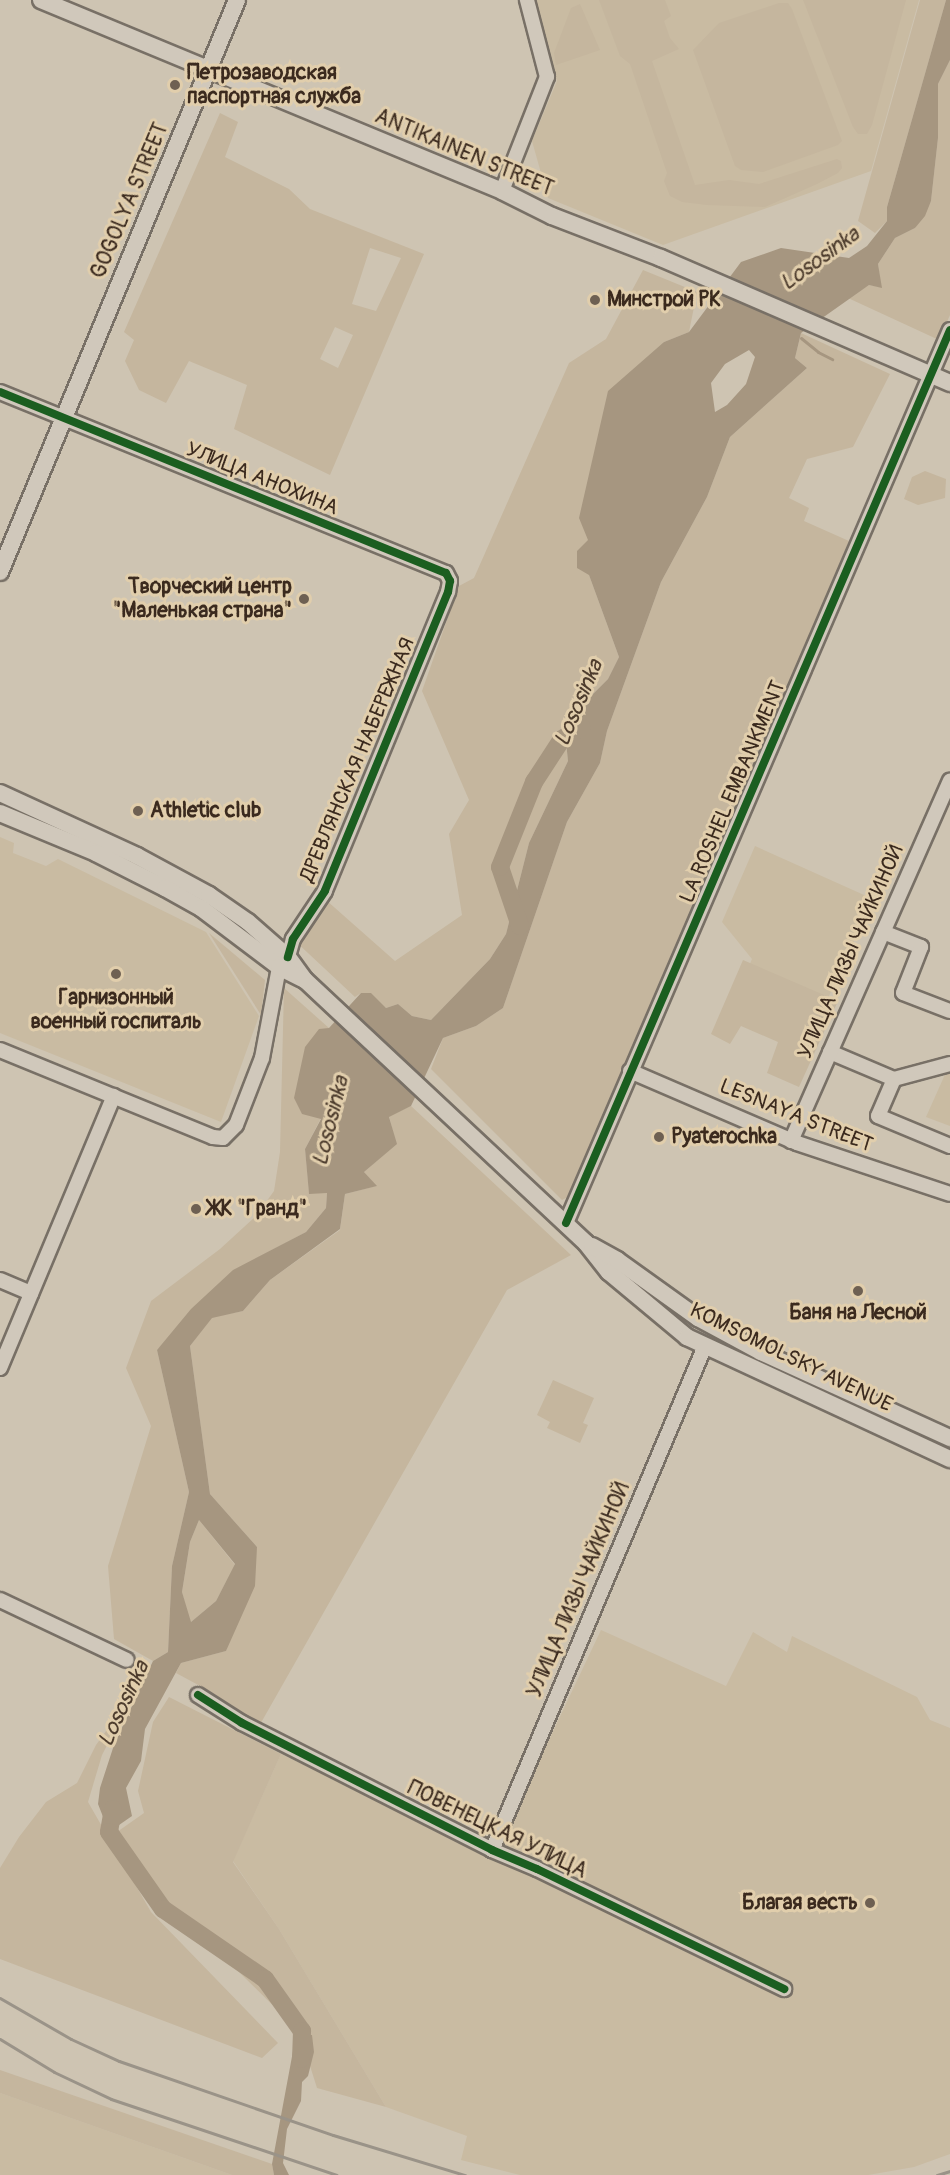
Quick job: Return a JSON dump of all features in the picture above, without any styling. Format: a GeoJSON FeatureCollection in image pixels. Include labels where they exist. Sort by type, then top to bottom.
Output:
{"type":"FeatureCollection","features":[{"type":"Feature","properties":{"kind":"main road","name":"ANTIKAINEN STREET"},"geometry":{"type":"LineString","coordinates":[[41,0],[502,191],[552,216],[661,258],[950,382]]}},
{"type":"Feature","properties":{"kind":"main road","name":"GOGOLYA STREET"},"geometry":{"type":"LineString","coordinates":[[0,572],[210,70],[237,0]]}},
{"type":"Feature","properties":{"kind":"main road"},"geometry":{"type":"LineString","coordinates":[[0,793],[99,837],[201,890],[248,922],[283,962]]}},
{"type":"Feature","properties":{"kind":"main road"},"geometry":{"type":"LineString","coordinates":[[0,813],[129,868],[201,908],[283,962],[318,992],[586,1243]]}},
{"type":"Feature","properties":{"kind":"main road","name":"KOMSOMOLSKY AVENUE"},"geometry":{"type":"LineString","coordinates":[[586,1243],[699,1318],[760,1352],[950,1438]]}},
{"type":"Feature","properties":{"kind":"main road","name":"KOMSOMOLSKY AVENUE"},"geometry":{"type":"LineString","coordinates":[[586,1243],[609,1272],[687,1337],[950,1459]]}},
{"type":"Feature","properties":{"kind":"street"},"geometry":{"type":"LineString","coordinates":[[502,191],[547,77],[527,0]]}},
{"type":"Feature","properties":{"kind":"street","name":"LA ROSHEL EMBANKMENT"},"geometry":{"type":"LineString","coordinates":[[566,1224],[630,1071],[842,586],[950,330]]}},
{"type":"Feature","properties":{"kind":"street","name":"УЛИЦА АНОХИНА"},"geometry":{"type":"LineString","coordinates":[[0,392],[446,573]]}},
{"type":"Feature","properties":{"kind":"street","name":"ДРЕВЛЯНСКАЯ НАБЕРЕЖНАЯ"},"geometry":{"type":"LineString","coordinates":[[114,1096],[213,1137],[223,1138],[236,1125],[262,1058],[283,962],[293,939],[325,891],[448,592],[450,581],[446,573]]}},
{"type":"Feature","properties":{"kind":"street","name":"УЛИЦА ЛИЗЫ ЧАЙКИНОЙ"},"geometry":{"type":"LineString","coordinates":[[791,1141],[950,781]]}},
{"type":"Feature","properties":{"kind":"street"},"geometry":{"type":"LineString","coordinates":[[883,932],[921,946],[903,993],[950,1011]]}},
{"type":"Feature","properties":{"kind":"street"},"geometry":{"type":"LineString","coordinates":[[0,1050],[114,1096],[0,1368]]}},
{"type":"Feature","properties":{"kind":"street"},"geometry":{"type":"LineString","coordinates":[[830,1052],[894,1079],[950,1064]]}},
{"type":"Feature","properties":{"kind":"street","name":"LESNAYA STREET"},"geometry":{"type":"LineString","coordinates":[[630,1071],[791,1141],[950,1194]]}},
{"type":"Feature","properties":{"kind":"street"},"geometry":{"type":"LineString","coordinates":[[894,1079],[878,1116],[950,1146]]}},
{"type":"Feature","properties":{"kind":"street"},"geometry":{"type":"LineString","coordinates":[[0,1280],[31,1293]]}},
{"type":"Feature","properties":{"kind":"street"},"geometry":{"type":"LineString","coordinates":[[649,1306],[659,1290]]}},
{"type":"Feature","properties":{"kind":"street","name":"УЛИЦА ЛИЗЫ ЧАЙКИНОЙ"},"geometry":{"type":"LineString","coordinates":[[492,1850],[705,1346]]}},
{"type":"Feature","properties":{"kind":"street"},"geometry":{"type":"LineString","coordinates":[[0,1600],[127,1660]]}},
{"type":"Feature","properties":{"kind":"street","name":"ПОВЕНЕЦКАЯ УЛИЦА"},"geometry":{"type":"LineString","coordinates":[[198,1695],[242,1723],[492,1850],[537,1869],[784,1989]]}},
{"type":"Feature","properties":{"kind":"shaded area"},"geometry":{"type":"Polygon","coordinates":[[[536,0],[919,0],[871,171],[663,245],[548,198],[532,141],[557,81],[536,0]]]}},
{"type":"Feature","properties":{"kind":"shaded area"},"geometry":{"type":"Polygon","coordinates":[[[599,0],[665,0],[671,16],[664,21],[670,38],[679,49],[652,61],[695,185],[729,180],[759,184],[837,159],[841,161],[842,168],[838,173],[817,184],[765,207],[707,205],[682,202],[670,196],[664,181],[667,173],[630,64],[620,56],[599,0]]]}},
{"type":"Feature","properties":{"kind":"shaded area"},"geometry":{"type":"Polygon","coordinates":[[[803,0],[906,0],[872,125],[867,134],[858,134],[853,127],[803,0]]]}},
{"type":"Feature","properties":{"kind":"shaded area"},"geometry":{"type":"Polygon","coordinates":[[[920,0],[946,0],[887,207],[887,221],[875,233],[858,221],[920,0]]]}},
{"type":"Feature","properties":{"kind":"shaded area"},"geometry":{"type":"Polygon","coordinates":[[[779,3],[788,3],[792,9],[842,141],[838,145],[763,172],[741,170],[735,166],[693,50],[719,23],[779,3]]]}},
{"type":"Feature","properties":{"kind":"shaded area"},"geometry":{"type":"Polygon","coordinates":[[[580,4],[600,50],[556,65],[554,53],[571,8],[580,4]]]}},
{"type":"Feature","properties":{"kind":"shaded area"},"geometry":{"type":"Polygon","coordinates":[[[950,60],[950,315],[939,340],[848,298],[869,285],[881,287],[878,264],[895,238],[915,228],[931,201],[938,138],[938,84],[950,60]]]}},
{"type":"Feature","properties":{"kind":"shaded area"},"geometry":{"type":"Polygon","coordinates":[[[220,113],[238,122],[225,157],[289,189],[310,209],[424,254],[330,475],[234,429],[247,385],[189,361],[166,403],[139,390],[125,361],[134,340],[124,332],[220,113]],[[370,248],[352,304],[376,311],[401,258],[370,248]],[[335,327],[320,359],[338,368],[353,335],[335,327]]]}},
{"type":"Feature","properties":{"kind":"shaded area"},"geometry":{"type":"Polygon","coordinates":[[[643,270],[697,292],[689,332],[664,342],[588,540],[589,575],[619,657],[608,679],[584,703],[563,739],[566,742],[568,761],[529,843],[506,934],[490,959],[431,1020],[412,1016],[398,1004],[386,1008],[361,993],[355,997],[293,939],[326,900],[395,961],[462,915],[449,834],[469,800],[422,691],[459,586],[474,578],[569,363],[606,339],[643,270]]]}},
{"type":"Feature","properties":{"kind":"shaded area"},"geometry":{"type":"Polygon","coordinates":[[[801,333],[890,374],[853,447],[807,459],[789,498],[809,508],[804,521],[849,541],[574,1194],[562,1200],[431,1069],[443,1038],[476,1026],[503,1008],[567,822],[600,763],[607,731],[661,582],[707,497],[730,437],[807,368],[795,358],[801,333]]]}},
{"type":"Feature","properties":{"kind":"shaded area"},"geometry":{"type":"Polygon","coordinates":[[[925,471],[946,479],[945,498],[918,505],[904,499],[912,477],[925,471]]]}},
{"type":"Feature","properties":{"kind":"shaded area","name":"Гарнизонный военный госпиталь"},"geometry":{"type":"Polygon","coordinates":[[[0,837],[14,843],[13,853],[46,866],[58,859],[206,932],[259,1016],[221,1122],[0,1033],[0,837]]]}},
{"type":"Feature","properties":{"kind":"shaded area"},"geometry":{"type":"Polygon","coordinates":[[[755,846],[873,899],[805,1049],[727,1017],[752,959],[722,922],[755,846]]]}},
{"type":"Feature","properties":{"kind":"shaded area"},"geometry":{"type":"Polygon","coordinates":[[[209,933],[265,980],[261,1015],[209,933]]]}},
{"type":"Feature","properties":{"kind":"shaded area"},"geometry":{"type":"Polygon","coordinates":[[[743,960],[838,1001],[799,1087],[767,1073],[778,1042],[741,1026],[730,1044],[711,1034],[743,960]]]}},
{"type":"Feature","properties":{"kind":"shaded area"},"geometry":{"type":"Polygon","coordinates":[[[284,988],[329,1028],[321,1118],[305,1149],[309,1193],[327,1193],[326,1208],[306,1232],[233,1271],[157,1350],[189,1492],[172,1566],[168,1652],[153,1661],[114,1639],[108,1566],[151,1426],[126,1368],[151,1301],[220,1249],[256,1216],[274,1191],[280,1152],[284,988]]]}},
{"type":"Feature","properties":{"kind":"shaded area"},"geometry":{"type":"Polygon","coordinates":[[[947,1070],[950,1071],[950,1126],[926,1117],[947,1070]]]}},
{"type":"Feature","properties":{"kind":"shaded area"},"geometry":{"type":"Polygon","coordinates":[[[411,1106],[571,1255],[507,1290],[258,1728],[202,1687],[176,1673],[181,1663],[226,1651],[257,1547],[210,1494],[190,1346],[212,1317],[243,1311],[270,1280],[340,1230],[345,1194],[376,1186],[364,1172],[396,1144],[389,1116],[411,1106]]]}},
{"type":"Feature","properties":{"kind":"shaded area"},"geometry":{"type":"Polygon","coordinates":[[[553,1380],[594,1398],[583,1423],[588,1425],[580,1443],[547,1428],[550,1422],[537,1415],[553,1380]]]}},
{"type":"Feature","properties":{"kind":"shaded area"},"geometry":{"type":"Polygon","coordinates":[[[199,1520],[235,1565],[216,1601],[190,1623],[182,1592],[190,1542],[199,1520]]]}},
{"type":"Feature","properties":{"kind":"shaded area"},"geometry":{"type":"Polygon","coordinates":[[[601,1630],[726,1686],[753,1632],[787,1652],[792,1636],[917,1697],[930,1720],[950,1728],[950,2154],[914,2167],[868,2175],[520,2175],[461,2160],[467,2136],[386,2107],[279,1929],[233,1861],[281,1754],[494,1856],[601,1630]]]}},
{"type":"Feature","properties":{"kind":"shaded area"},"geometry":{"type":"Polygon","coordinates":[[[135,1691],[102,1755],[88,1802],[151,1912],[278,2043],[262,2058],[0,1959],[0,1868],[19,1837],[46,1802],[77,1783],[96,1745],[135,1691]]]}},
{"type":"Feature","properties":{"kind":"shaded area"},"geometry":{"type":"Polygon","coordinates":[[[169,1697],[281,1754],[233,1862],[279,1929],[386,2107],[317,2088],[299,2031],[170,1904],[117,1832],[144,1813],[138,1791],[153,1722],[169,1697]]]}},
{"type":"Feature","properties":{"kind":"shaded area"},"geometry":{"type":"Polygon","coordinates":[[[0,2070],[272,2164],[274,2175],[232,2175],[0,2093],[0,2070]]]}},
{"type":"Feature","properties":{"kind":"shaded area"},"geometry":{"type":"Polygon","coordinates":[[[0,2093],[232,2175],[0,2175],[0,2093]]]}},
{"type":"Feature","properties":{"kind":"water"},"geometry":{"type":"Polygon","coordinates":[[[946,0],[950,0],[950,60],[938,84],[938,138],[931,201],[925,216],[915,228],[895,238],[878,264],[882,288],[869,285],[801,333],[795,358],[807,368],[730,437],[707,497],[661,582],[607,731],[600,763],[567,822],[503,1008],[476,1026],[443,1038],[411,1106],[389,1117],[397,1144],[364,1172],[377,1186],[345,1194],[340,1229],[270,1280],[243,1311],[212,1318],[190,1346],[210,1494],[257,1547],[255,1586],[226,1651],[181,1663],[145,1729],[141,1761],[126,1788],[132,1816],[109,1832],[98,1804],[100,1788],[114,1745],[153,1661],[168,1652],[172,1566],[189,1492],[157,1350],[191,1309],[233,1270],[306,1232],[326,1208],[327,1193],[309,1194],[305,1149],[321,1119],[302,1114],[294,1098],[305,1047],[319,1029],[329,1028],[361,993],[371,993],[386,1008],[398,1004],[412,1016],[431,1020],[490,959],[506,934],[529,843],[568,761],[566,742],[562,739],[584,703],[608,679],[619,657],[589,575],[577,568],[577,551],[588,540],[579,518],[608,391],[664,342],[689,332],[741,262],[781,248],[849,258],[867,246],[887,221],[887,207],[946,0]],[[749,350],[725,364],[711,383],[715,412],[727,405],[746,384],[755,357],[749,350]],[[199,1520],[190,1542],[182,1592],[191,1622],[216,1601],[235,1564],[199,1520]]]}},
{"type":"Feature","properties":{"kind":"water"},"geometry":{"type":"Polygon","coordinates":[[[296,2035],[312,2035],[314,2052],[308,2076],[302,2082],[301,2101],[287,2129],[283,2163],[289,2175],[274,2175],[272,2164],[296,2035]]]}},
{"type":"Feature","properties":{"kind":"waterway"},"geometry":{"type":"LineString","coordinates":[[801,338],[818,352],[832,359]]}},
{"type":"Feature","properties":{"kind":"waterway"},"geometry":{"type":"LineString","coordinates":[[520,926],[500,867],[534,782],[562,739],[582,727]]}},
{"type":"Feature","properties":{"kind":"waterway","name":"Lososinka"},"geometry":{"type":"LineString","coordinates":[[113,1809],[109,1832],[163,1909],[265,1979],[302,2031],[301,2059]]}},
{"type":"Feature","properties":{"kind":"railway"},"geometry":{"type":"LineString","coordinates":[[0,1998],[71,2039],[119,2061],[333,2135],[465,2175]]}},
{"type":"Feature","properties":{"kind":"railway"},"geometry":{"type":"LineString","coordinates":[[0,2039],[54,2072],[111,2099],[337,2175]]}},
{"type":"Feature","properties":{"kind":"railway"},"geometry":{"type":"LineString","coordinates":[[937,2175],[950,2171]]}},
{"type":"Feature","properties":{"kind":"cycle path"},"geometry":{"type":"LineString","coordinates":[[566,1223],[950,330]]}},
{"type":"Feature","properties":{"kind":"cycle path"},"geometry":{"type":"LineString","coordinates":[[0,392],[446,573],[450,581],[448,592],[325,891],[293,939],[288,957]]}},
{"type":"Feature","properties":{"kind":"cycle path"},"geometry":{"type":"LineString","coordinates":[[198,1695],[242,1723],[492,1850],[537,1869],[784,1989]]}},
{"type":"Feature","properties":{"kind":"place","name":"Петрозаводская паспортная служба"},"geometry":{"type":"Point","coordinates":[175,85]}},
{"type":"Feature","properties":{"kind":"place","name":"Минстрой РК"},"geometry":{"type":"Point","coordinates":[595,300]}},
{"type":"Feature","properties":{"kind":"place","name":"Творческий центр \"Маленькая страна\""},"geometry":{"type":"Point","coordinates":[304,599]}},
{"type":"Feature","properties":{"kind":"place","name":"Athletic club"},"geometry":{"type":"Point","coordinates":[138,811]}},
{"type":"Feature","properties":{"kind":"place","name":"Гарнизонный военный госпиталь"},"geometry":{"type":"Point","coordinates":[116,974]}},
{"type":"Feature","properties":{"kind":"place","name":"Pyaterochka"},"geometry":{"type":"Point","coordinates":[659,1137]}},
{"type":"Feature","properties":{"kind":"place","name":"ЖК \"Гранд\""},"geometry":{"type":"Point","coordinates":[196,1209]}},
{"type":"Feature","properties":{"kind":"place","name":"Баня на Лесной"},"geometry":{"type":"Point","coordinates":[858,1291]}},
{"type":"Feature","properties":{"kind":"place","name":"Благая весть"},"geometry":{"type":"Point","coordinates":[870,1903]}}]}
